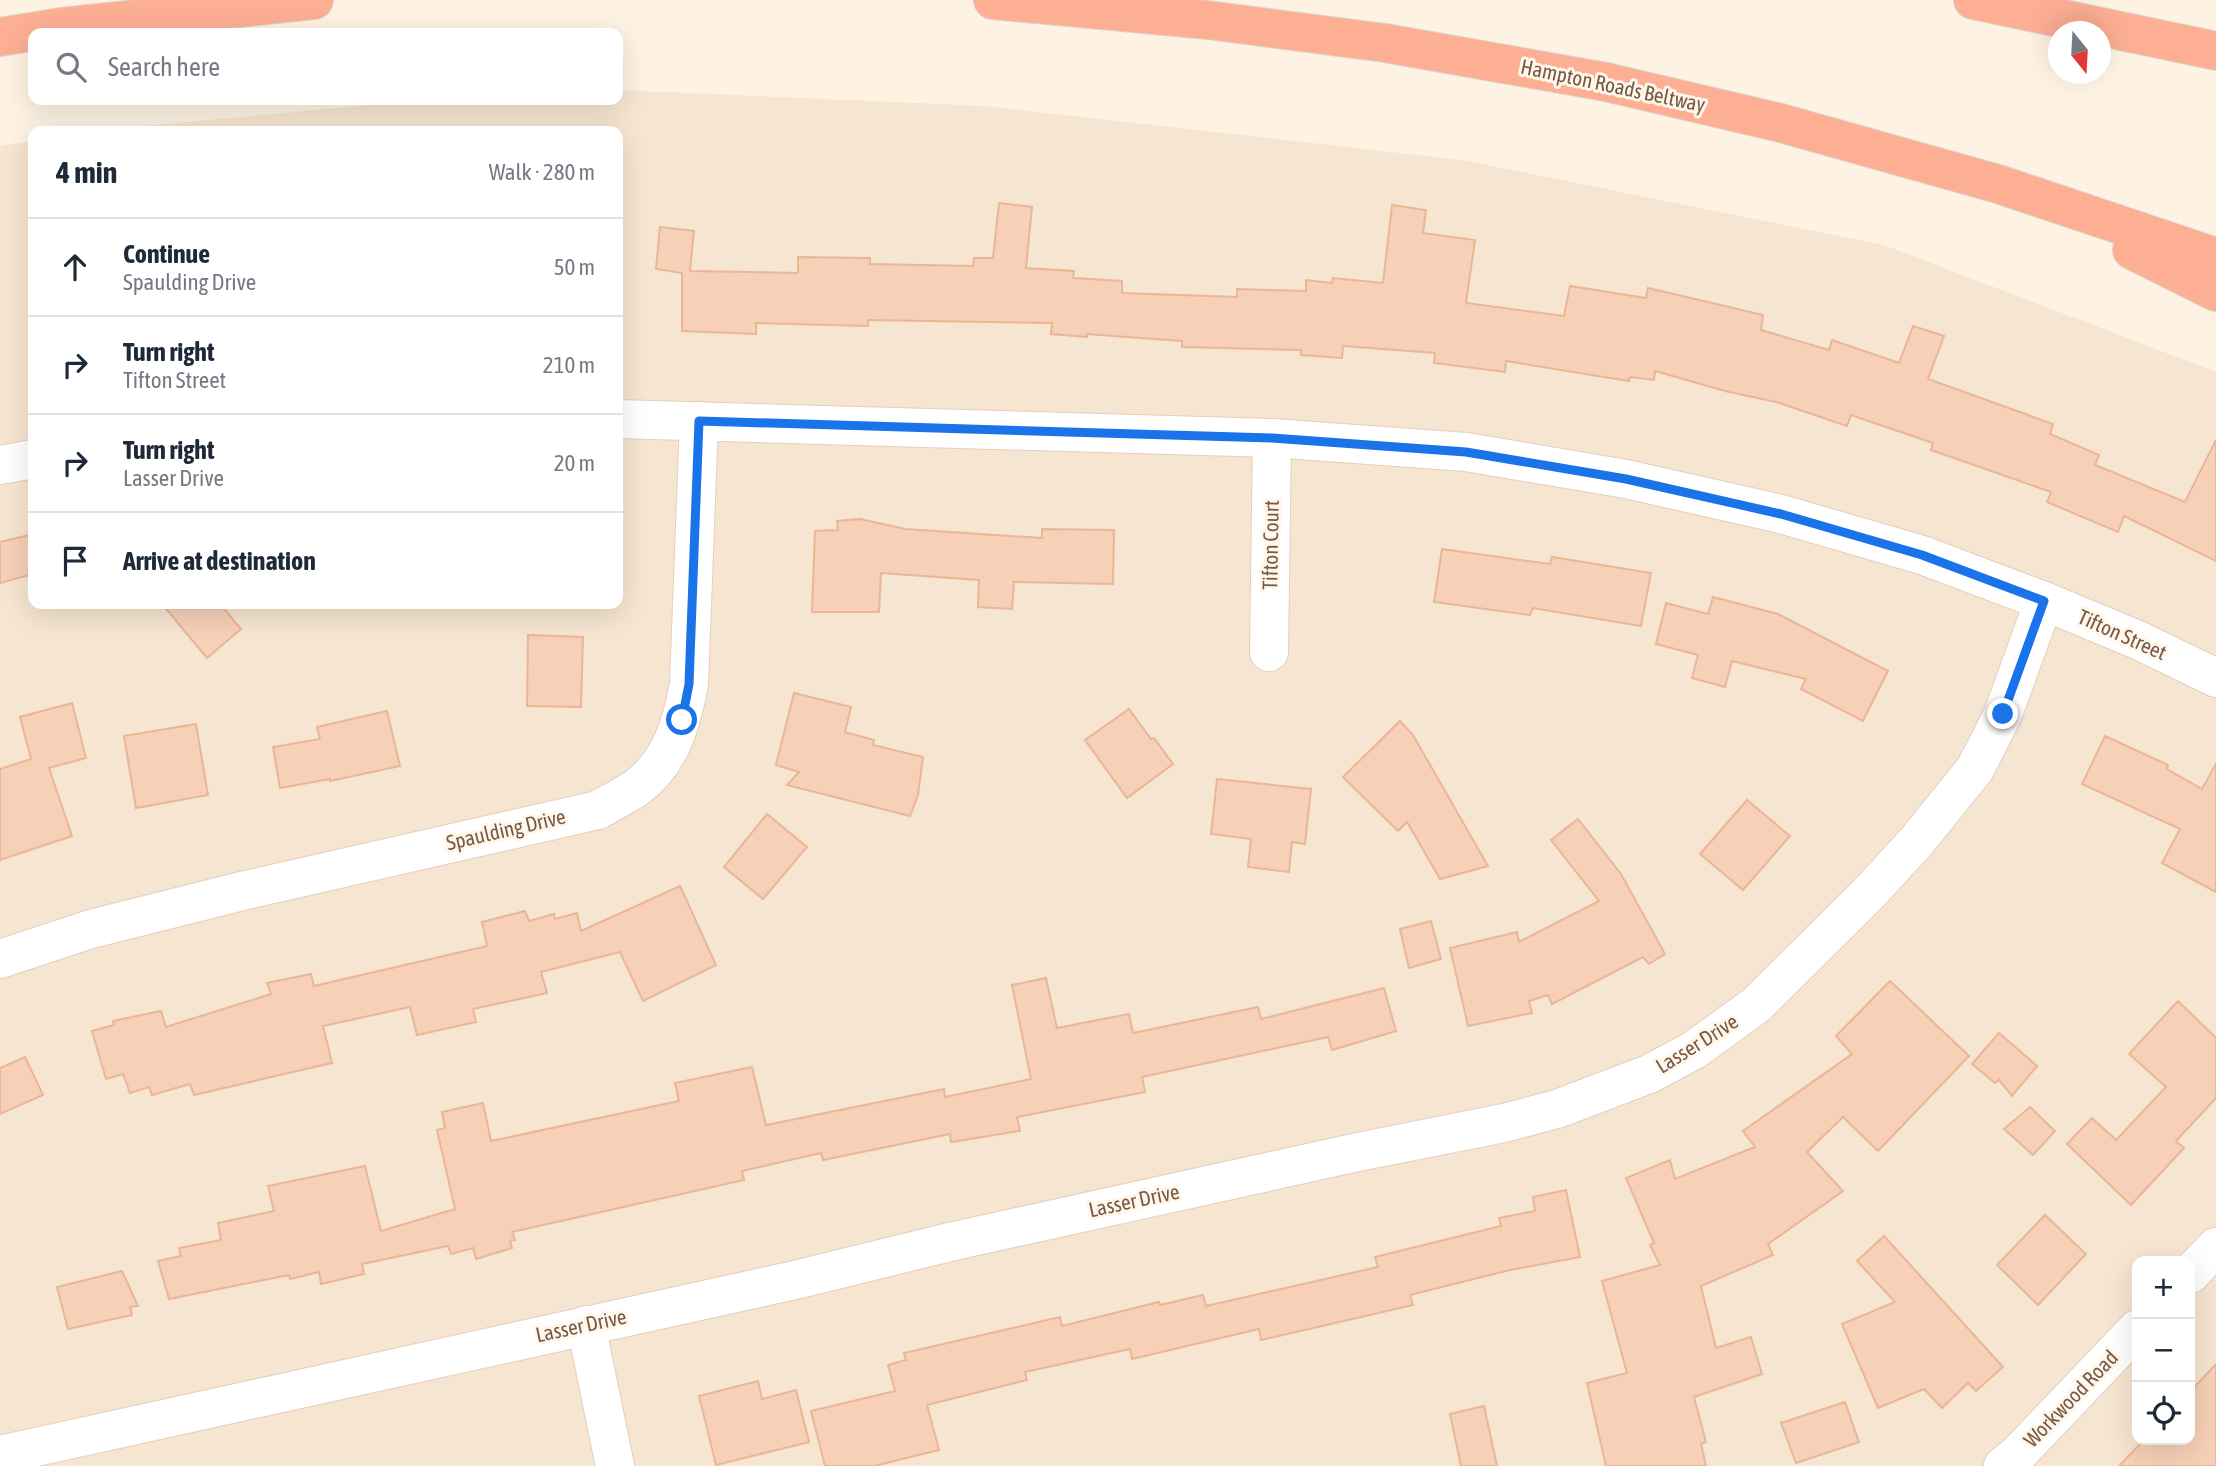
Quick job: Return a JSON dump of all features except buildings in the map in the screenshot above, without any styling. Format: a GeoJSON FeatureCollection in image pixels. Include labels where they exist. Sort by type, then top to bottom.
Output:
{"type":"FeatureCollection","features":[{"type":"Feature","properties":{"kind":"highway"},"geometry":{"type":"LineString","coordinates":[[56,28],[314,0]]}},
{"type":"Feature","properties":{"kind":"highway","name":"Hampton Roads Beltway"},"geometry":{"type":"LineString","coordinates":[[993,0],[1208,20],[1385,43],[1606,82],[1781,123],[1998,184],[2216,257]]}},
{"type":"Feature","properties":{"kind":"highway"},"geometry":{"type":"LineString","coordinates":[[1973,0],[2216,51]]}},
{"type":"Feature","properties":{"kind":"highway"},"geometry":{"type":"LineString","coordinates":[[0,37],[28,33]]}},
{"type":"Feature","properties":{"kind":"highway"},"geometry":{"type":"LineString","coordinates":[[1998,184],[2216,292]]}},
{"type":"Feature","properties":{"kind":"street","name":"Tifton Street"},"geometry":{"type":"LineString","coordinates":[[623,419],[1272,438],[1466,452],[1626,479],[1781,514],[1922,555],[2140,641],[2216,678]]}},
{"type":"Feature","properties":{"kind":"street","name":"Spaulding Drive"},"geometry":{"type":"LineString","coordinates":[[0,959],[90,929],[246,890],[598,810],[637,788],[653,772],[670,748],[682,720],[689,684],[699,421]]}},
{"type":"Feature","properties":{"kind":"street","name":"Tifton Court"},"geometry":{"type":"LineString","coordinates":[[1269,652],[1272,438]]}},
{"type":"Feature","properties":{"kind":"street"},"geometry":{"type":"LineString","coordinates":[[0,465],[28,459]]}},
{"type":"Feature","properties":{"kind":"street","name":"Lasser Drive"},"geometry":{"type":"LineString","coordinates":[[0,1455],[795,1280],[1021,1226],[1504,1123],[1557,1109],[1649,1074],[1694,1050],[1756,1005],[1869,893],[1916,842],[1975,769],[2003,714],[2044,601]]}},
{"type":"Feature","properties":{"kind":"street"},"geometry":{"type":"LineString","coordinates":[[2195,1270],[2216,1247]]}},
{"type":"Feature","properties":{"kind":"street"},"geometry":{"type":"LineString","coordinates":[[586,1325],[615,1466]]}},
{"type":"Feature","properties":{"kind":"street","name":"Workwood Road"},"geometry":{"type":"LineString","coordinates":[[2003,1466],[2017,1455],[2132,1334]]}},
{"type":"Feature","properties":{"kind":"shaded area"},"geometry":{"type":"Polygon","coordinates":[[[623,90],[985,106],[1462,160],[1884,245],[2216,372],[2216,1466],[0,1466],[0,146],[28,142],[28,609],[623,609],[623,126],[145,126],[369,105],[623,105],[623,90]]]}},
{"type":"Feature","properties":{"kind":"route"},"geometry":{"type":"LineString","coordinates":[[682,720],[689,684],[699,421],[1272,438],[1466,452],[1626,479],[1781,514],[1922,555],[2044,601],[2003,714]]}}]}
